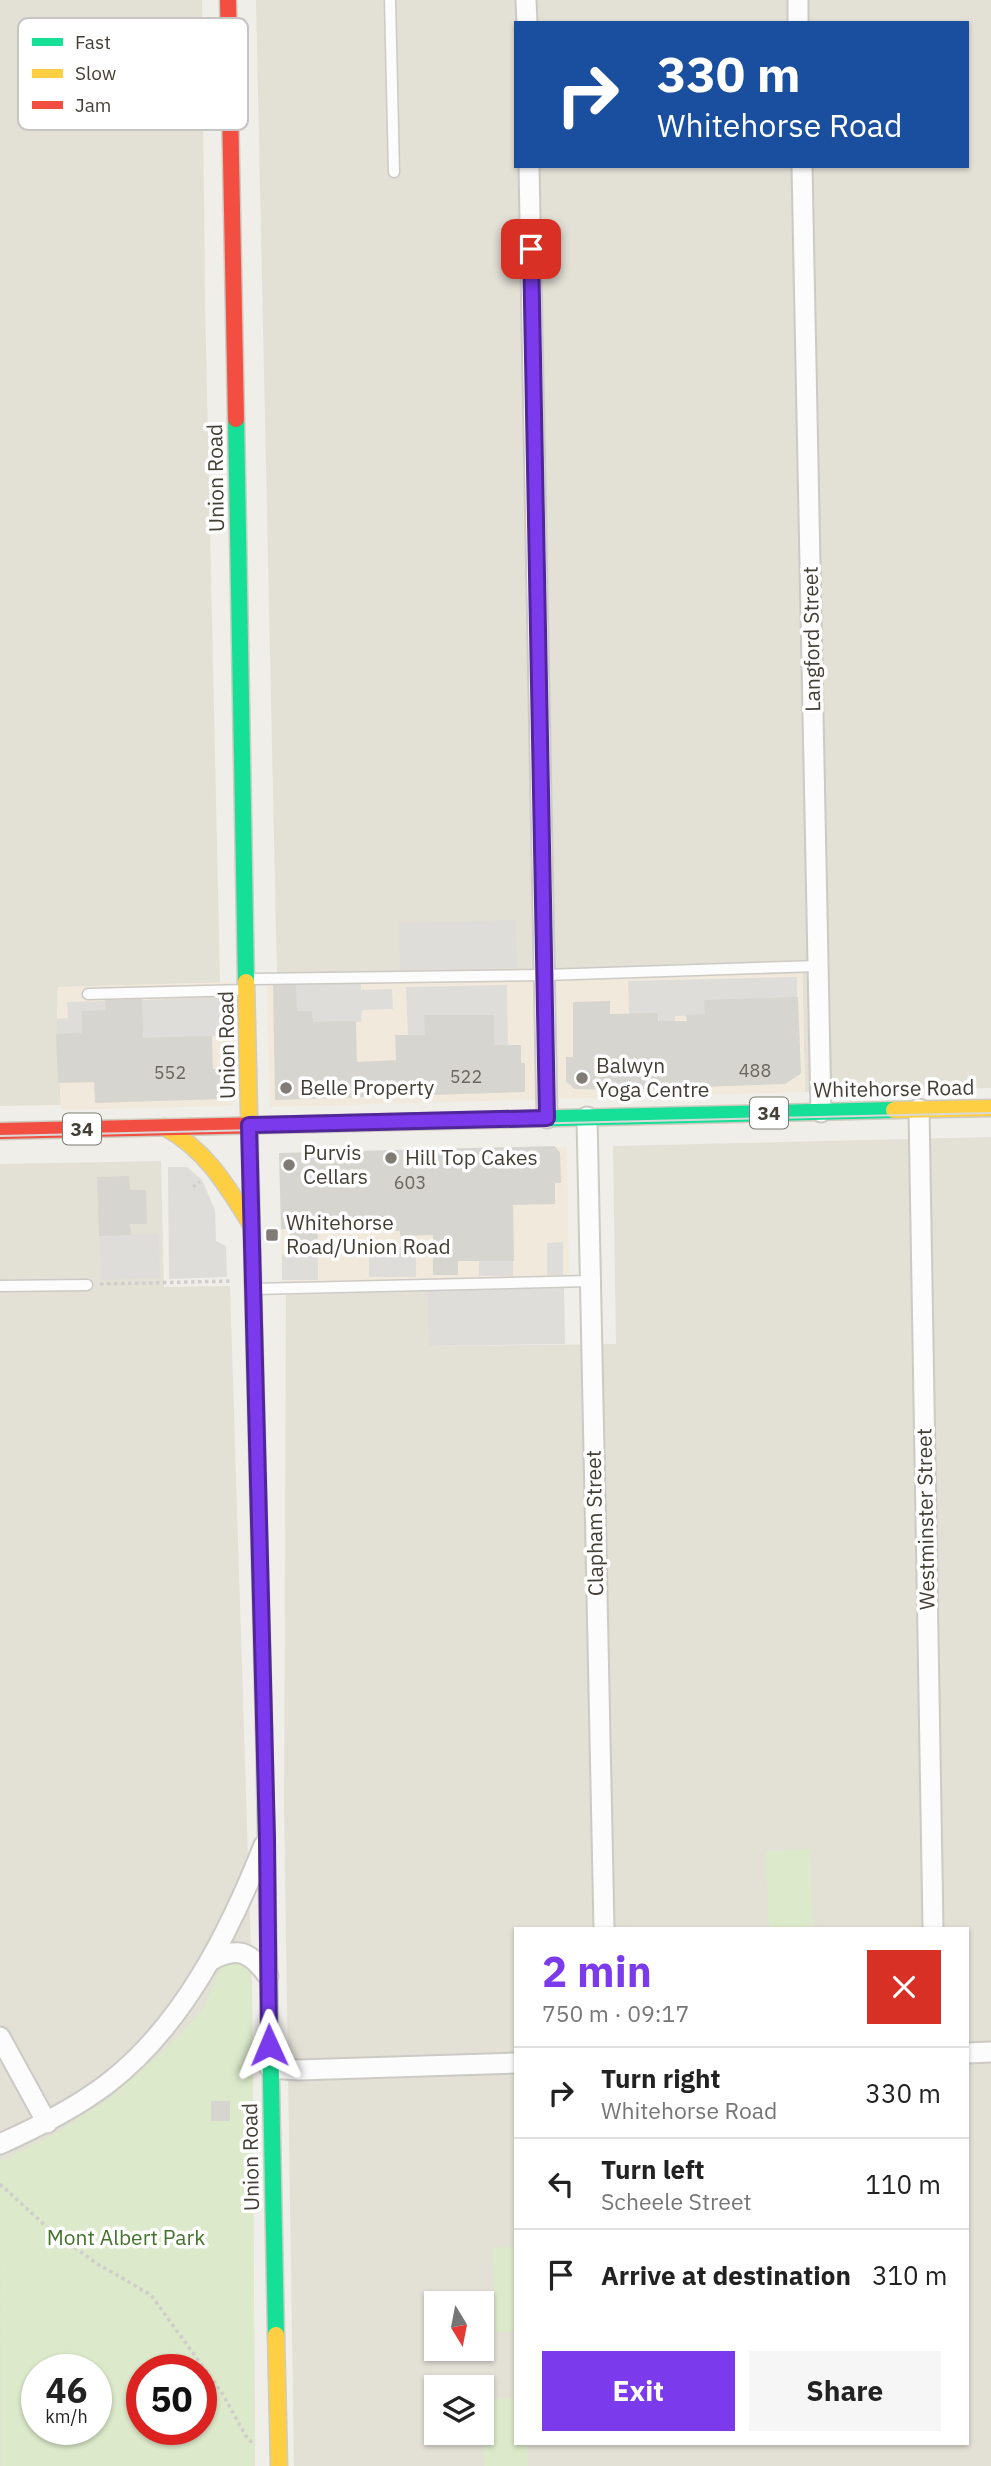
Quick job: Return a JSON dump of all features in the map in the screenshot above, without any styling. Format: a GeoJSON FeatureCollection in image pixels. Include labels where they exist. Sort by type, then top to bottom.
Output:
{"type":"FeatureCollection","features":[{"type":"Feature","properties":{"kind":"main road","name":"Union Road"},"geometry":{"type":"LineString","coordinates":[[228,0],[228,18]]}},
{"type":"Feature","properties":{"kind":"main road","name":"Union Road"},"geometry":{"type":"LineString","coordinates":[[230,130],[251,1225],[267,1838],[279,2466]]}},
{"type":"Feature","properties":{"kind":"main road","name":"Whitehorse Road"},"geometry":{"type":"LineString","coordinates":[[0,1131],[991,1108]]}},
{"type":"Feature","properties":{"kind":"main road"},"geometry":{"type":"LineString","coordinates":[[164,1127],[205,1155],[251,1225]]}},
{"type":"Feature","properties":{"kind":"street"},"geometry":{"type":"LineString","coordinates":[[526,0],[527,21]]}},
{"type":"Feature","properties":{"kind":"street"},"geometry":{"type":"LineString","coordinates":[[798,0],[798,21]]}},
{"type":"Feature","properties":{"kind":"street"},"geometry":{"type":"LineString","coordinates":[[529,168],[547,1118]]}},
{"type":"Feature","properties":{"kind":"street","name":"Langford Street"},"geometry":{"type":"LineString","coordinates":[[802,168],[821,1112]]}},
{"type":"Feature","properties":{"kind":"street","name":"Westminster Street"},"geometry":{"type":"LineString","coordinates":[[919,1110],[933,1927]]}},
{"type":"Feature","properties":{"kind":"street","name":"Clapham Street"},"geometry":{"type":"LineString","coordinates":[[587,1117],[604,1927]]}},
{"type":"Feature","properties":{"kind":"street"},"geometry":{"type":"LineString","coordinates":[[0,2144],[47,2123],[109,2083],[160,2034],[210,1961],[241,1903],[267,1838]]}},
{"type":"Feature","properties":{"kind":"street"},"geometry":{"type":"LineString","coordinates":[[210,1961],[226,1951],[241,1953],[258,1962],[268,1976]]}},
{"type":"Feature","properties":{"kind":"street"},"geometry":{"type":"LineString","coordinates":[[0,2037],[47,2123]]}},
{"type":"Feature","properties":{"kind":"street"},"geometry":{"type":"LineString","coordinates":[[969,2053],[991,2052]]}},
{"type":"Feature","properties":{"kind":"street"},"geometry":{"type":"LineString","coordinates":[[270,2068],[299,2070],[514,2063]]}},
{"type":"Feature","properties":{"kind":"lane"},"geometry":{"type":"LineString","coordinates":[[390,0],[394,172]]}},
{"type":"Feature","properties":{"kind":"lane"},"geometry":{"type":"LineString","coordinates":[[88,994],[246,984],[819,966]]}},
{"type":"Feature","properties":{"kind":"lane"},"geometry":{"type":"LineString","coordinates":[[253,1285],[589,1281]]}},
{"type":"Feature","properties":{"kind":"lane"},"geometry":{"type":"LineString","coordinates":[[0,1286],[87,1284]]}},
{"type":"Feature","properties":{"kind":"path"},"geometry":{"type":"LineString","coordinates":[[87,1284],[253,1285]]}},
{"type":"Feature","properties":{"kind":"path"},"geometry":{"type":"LineString","coordinates":[[0,2184],[49,2229],[96,2263],[151,2295],[222,2393],[247,2438],[255,2445]]}},
{"type":"Feature","properties":{"kind":"shaded area"},"geometry":{"type":"Polygon","coordinates":[[[0,0],[202,0],[202,18],[18,18],[18,130],[203,130],[220,983],[58,987],[61,1105],[0,1106],[0,0]]]}},
{"type":"Feature","properties":{"kind":"shaded area"},"geometry":{"type":"Polygon","coordinates":[[[256,0],[991,0],[991,1088],[805,1092],[802,966],[277,978],[256,0]]]}},
{"type":"Feature","properties":{"kind":"shaded area"},"geometry":{"type":"Polygon","coordinates":[[[516,920],[517,968],[400,971],[399,923],[516,920]]]}},
{"type":"Feature","properties":{"kind":"shaded area"},"geometry":{"type":"Polygon","coordinates":[[[802,965],[805,1092],[270,1107],[266,978],[802,965]]]}},
{"type":"Feature","properties":{"kind":"shaded area"},"geometry":{"type":"Polygon","coordinates":[[[797,977],[797,998],[706,1001],[706,1015],[675,1016],[675,1022],[659,1022],[658,1014],[629,1014],[628,981],[797,977]]]}},
{"type":"Feature","properties":{"kind":"shaded area"},"geometry":{"type":"Polygon","coordinates":[[[230,982],[233,1106],[61,1110],[58,987],[230,982]]]}},
{"type":"Feature","properties":{"kind":"shaded area"},"geometry":{"type":"Polygon","coordinates":[[[361,982],[361,990],[392,989],[393,1009],[362,1010],[361,1022],[312,1023],[311,1012],[296,1012],[295,984],[361,982]]]}},
{"type":"Feature","properties":{"kind":"shaded area"},"geometry":{"type":"Polygon","coordinates":[[[507,985],[508,1046],[493,1047],[493,1017],[444,1041],[443,1016],[426,1016],[426,1036],[408,1036],[406,987],[507,985]]]}},
{"type":"Feature","properties":{"kind":"shaded area"},"geometry":{"type":"Polygon","coordinates":[[[220,997],[221,1036],[142,1039],[141,1000],[220,997]]]}},
{"type":"Feature","properties":{"kind":"shaded area"},"geometry":{"type":"Polygon","coordinates":[[[106,1001],[107,1011],[83,1012],[83,1034],[57,1035],[57,1019],[68,1018],[67,1002],[106,1001]]]}},
{"type":"Feature","properties":{"kind":"shaded area"},"geometry":{"type":"Polygon","coordinates":[[[991,1137],[991,2466],[294,2466],[284,1808],[286,1295],[427,1291],[430,1346],[616,1344],[613,1146],[991,1137]]]}},
{"type":"Feature","properties":{"kind":"shaded area"},"geometry":{"type":"Polygon","coordinates":[[[567,1147],[569,1284],[282,1294],[280,1154],[567,1147]]]}},
{"type":"Feature","properties":{"kind":"shaded area"},"geometry":{"type":"Polygon","coordinates":[[[161,1161],[164,1287],[230,1286],[252,1985],[255,2466],[0,2466],[0,1164],[161,1161]]]}},
{"type":"Feature","properties":{"kind":"shaded area"},"geometry":{"type":"Polygon","coordinates":[[[168,1167],[187,1167],[202,1180],[215,1210],[216,1241],[226,1246],[227,1277],[169,1279],[168,1167]]]}},
{"type":"Feature","properties":{"kind":"shaded area"},"geometry":{"type":"Polygon","coordinates":[[[159,1234],[160,1278],[101,1280],[100,1235],[159,1234]]]}},
{"type":"Feature","properties":{"kind":"shaded area"},"geometry":{"type":"Polygon","coordinates":[[[563,1242],[563,1275],[547,1275],[547,1243],[563,1242]]]}},
{"type":"Feature","properties":{"kind":"shaded area"},"geometry":{"type":"Polygon","coordinates":[[[369,1245],[416,1248],[416,1277],[369,1277],[369,1245]]]}},
{"type":"Feature","properties":{"kind":"shaded area"},"geometry":{"type":"Polygon","coordinates":[[[318,1253],[318,1280],[282,1280],[282,1254],[318,1253]]]}},
{"type":"Feature","properties":{"kind":"shaded area"},"geometry":{"type":"Polygon","coordinates":[[[479,1260],[513,1260],[513,1276],[479,1276],[479,1260]]]}},
{"type":"Feature","properties":{"kind":"shaded area"},"geometry":{"type":"Polygon","coordinates":[[[564,1288],[565,1344],[429,1346],[427,1291],[564,1288]]]}},
{"type":"Feature","properties":{"kind":"green space"},"geometry":{"type":"Polygon","coordinates":[[[810,1849],[813,1927],[769,1927],[766,1851],[810,1849]]]}},
{"type":"Feature","properties":{"kind":"green space","name":"Mont Albert Park"},"geometry":{"type":"Polygon","coordinates":[[[246,1961],[252,1985],[255,2466],[1,2466],[0,2162],[49,2137],[110,2098],[173,2042],[203,2009],[222,1964],[246,1961]]]}},
{"type":"Feature","properties":{"kind":"green space"},"geometry":{"type":"Polygon","coordinates":[[[514,2247],[514,2332],[496,2332],[493,2248],[514,2247]]]}},
{"type":"Feature","properties":{"kind":"green space"},"geometry":{"type":"Polygon","coordinates":[[[514,2398],[514,2445],[527,2445],[528,2466],[484,2466],[483,2445],[494,2445],[494,2399],[514,2398]]]}},
{"type":"Feature","properties":{"kind":"building"},"geometry":{"type":"Polygon","coordinates":[[[274,986],[295,986],[296,1012],[311,1012],[312,1023],[355,1022],[356,1063],[397,1061],[396,1036],[426,1036],[425,1016],[493,1016],[493,1046],[520,1046],[520,1064],[524,1064],[524,1091],[276,1099],[274,986]]]}},
{"type":"Feature","properties":{"kind":"building"},"geometry":{"type":"Polygon","coordinates":[[[797,998],[800,1073],[785,1083],[615,1089],[575,1088],[567,1081],[567,1058],[574,1058],[574,1003],[609,1002],[609,1015],[657,1014],[657,1022],[688,1022],[687,1016],[706,1015],[705,1001],[797,998]]]}},
{"type":"Feature","properties":{"kind":"building"},"geometry":{"type":"Polygon","coordinates":[[[141,1000],[142,1039],[211,1037],[212,1070],[221,1070],[222,1098],[96,1102],[95,1081],[59,1082],[57,1035],[83,1034],[83,1012],[107,1011],[106,1001],[141,1000]]]}},
{"type":"Feature","properties":{"kind":"building"},"geometry":{"type":"Polygon","coordinates":[[[554,1147],[559,1153],[560,1182],[554,1182],[554,1203],[512,1204],[513,1260],[457,1260],[457,1274],[434,1274],[434,1234],[401,1235],[401,1230],[380,1230],[380,1221],[333,1221],[334,1227],[316,1227],[318,1253],[290,1254],[291,1228],[282,1228],[280,1154],[554,1147]]]}},
{"type":"Feature","properties":{"kind":"building"},"geometry":{"type":"Polygon","coordinates":[[[128,1177],[129,1191],[145,1191],[146,1223],[129,1223],[130,1234],[100,1235],[98,1178],[128,1177]]]}},
{"type":"Feature","properties":{"kind":"building"},"geometry":{"type":"Polygon","coordinates":[[[212,2102],[229,2102],[229,2120],[212,2120],[212,2102]]]}},
{"type":"Feature","properties":{"kind":"tram line"},"geometry":{"type":"LineString","coordinates":[[0,1136],[991,1113]]}},
{"type":"Feature","properties":{"kind":"traffic: fast"},"geometry":{"type":"LineString","coordinates":[[236,419],[246,982]]}},
{"type":"Feature","properties":{"kind":"traffic: fast"},"geometry":{"type":"LineString","coordinates":[[314,1124],[894,1110]]}},
{"type":"Feature","properties":{"kind":"traffic: fast"},"geometry":{"type":"LineString","coordinates":[[264,1728],[276,2335]]}},
{"type":"Feature","properties":{"kind":"traffic: slow"},"geometry":{"type":"LineString","coordinates":[[246,982],[253,1283]]}},
{"type":"Feature","properties":{"kind":"traffic: slow"},"geometry":{"type":"LineString","coordinates":[[894,1110],[991,1108]]}},
{"type":"Feature","properties":{"kind":"traffic: slow"},"geometry":{"type":"LineString","coordinates":[[164,1127],[203,1157],[223,1181],[250,1223]]}},
{"type":"Feature","properties":{"kind":"traffic: slow"},"geometry":{"type":"LineString","coordinates":[[276,2335],[279,2466]]}},
{"type":"Feature","properties":{"kind":"traffic: jam"},"geometry":{"type":"LineString","coordinates":[[228,0],[228,18]]}},
{"type":"Feature","properties":{"kind":"traffic: jam"},"geometry":{"type":"LineString","coordinates":[[230,130],[236,419]]}},
{"type":"Feature","properties":{"kind":"traffic: jam"},"geometry":{"type":"LineString","coordinates":[[0,1131],[314,1124]]}},
{"type":"Feature","properties":{"kind":"traffic: jam"},"geometry":{"type":"LineString","coordinates":[[253,1283],[264,1728]]}},
{"type":"Feature","properties":{"kind":"place","name":"Balwyn Yoga Centre"},"geometry":{"type":"Point","coordinates":[582,1078]}},
{"type":"Feature","properties":{"kind":"place","name":"Belle Property"},"geometry":{"type":"Point","coordinates":[286,1088]}},
{"type":"Feature","properties":{"kind":"place","name":"Hill Top Cakes"},"geometry":{"type":"Point","coordinates":[391,1158]}},
{"type":"Feature","properties":{"kind":"place","name":"Purvis Cellars"},"geometry":{"type":"Point","coordinates":[289,1165]}},
{"type":"Feature","properties":{"kind":"place","name":"Whitehorse Road/Union Road"},"geometry":{"type":"Point","coordinates":[272,1235]}},
{"type":"Feature","properties":{"kind":"route"},"geometry":{"type":"LineString","coordinates":[[269,2045],[267,1838],[249,1125],[547,1118],[531,249]]}}]}
